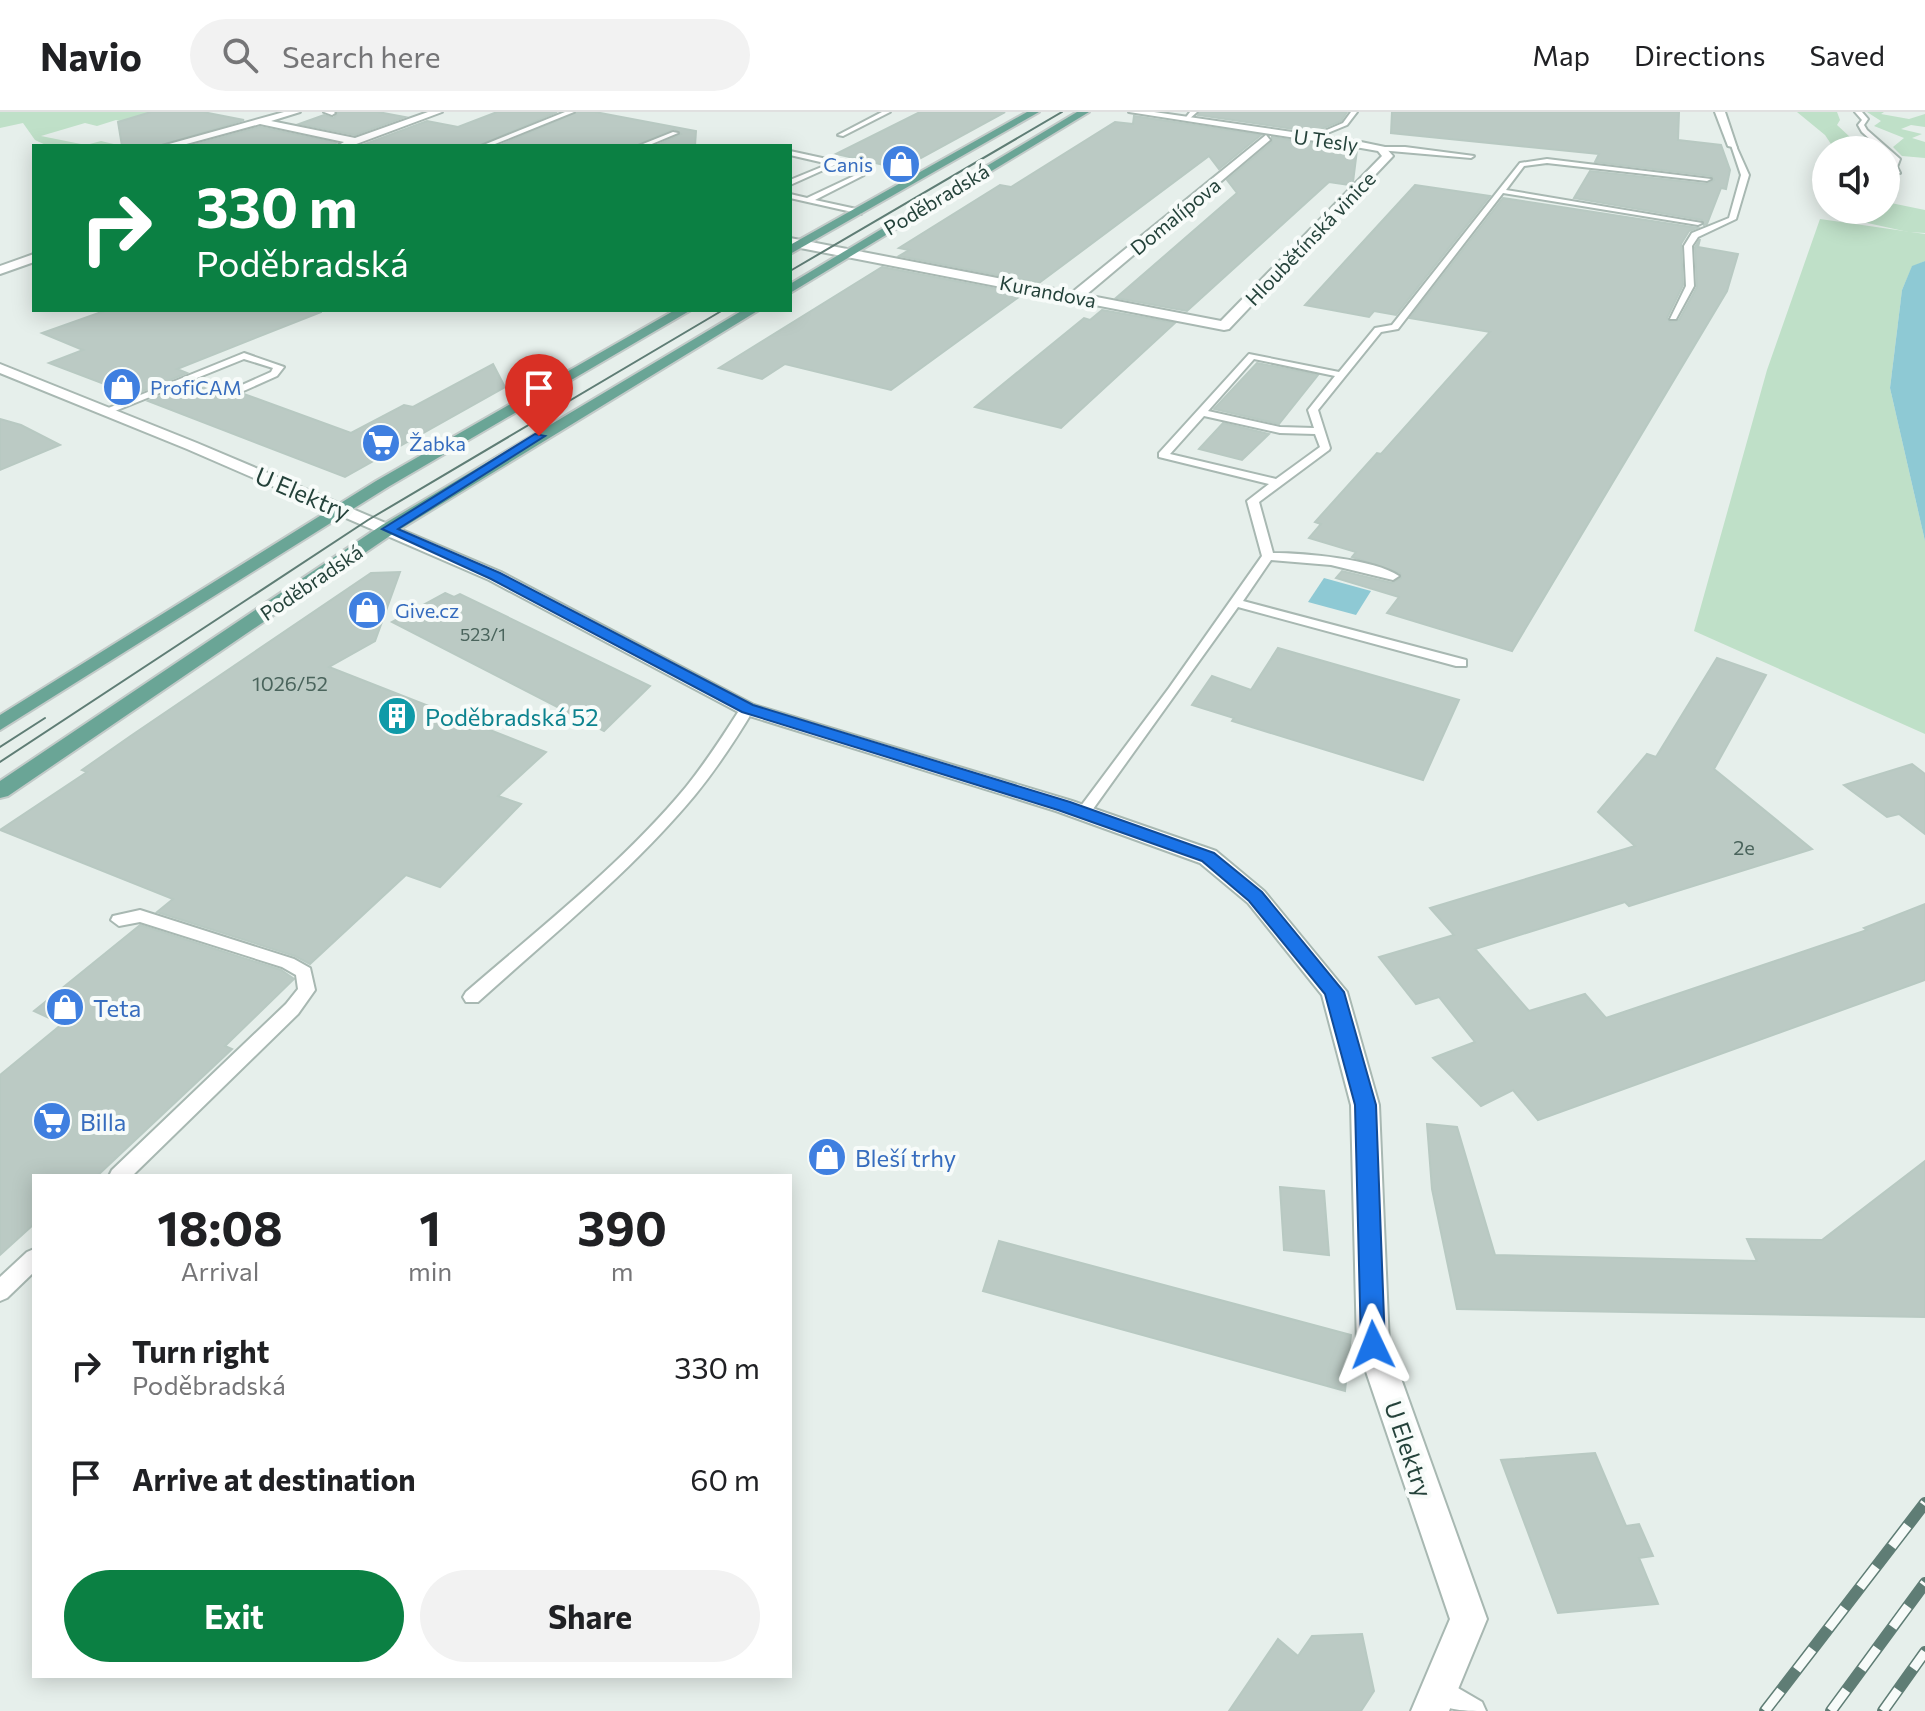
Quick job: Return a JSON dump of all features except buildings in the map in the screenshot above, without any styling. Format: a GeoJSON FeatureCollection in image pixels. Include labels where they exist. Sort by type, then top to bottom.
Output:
{"type":"FeatureCollection","features":[{"type":"Feature","properties":{"kind":"main road","name":"Poděbradská"},"geometry":{"type":"LineString","coordinates":[[794,245],[1034,112]]}},
{"type":"Feature","properties":{"kind":"main road","name":"Poděbradská"},"geometry":{"type":"LineString","coordinates":[[792,288],[1084,112]]}},
{"type":"Feature","properties":{"kind":"main road","name":"Poděbradská"},"geometry":{"type":"LineString","coordinates":[[0,724],[339,510],[681,312]]}},
{"type":"Feature","properties":{"kind":"main road","name":"Poděbradská"},"geometry":{"type":"LineString","coordinates":[[0,791],[388,529],[749,312]]}},
{"type":"Feature","properties":{"kind":"street"},"geometry":{"type":"LineString","coordinates":[[175,144],[295,112]]}},
{"type":"Feature","properties":{"kind":"street"},"geometry":{"type":"LineString","coordinates":[[347,144],[437,112]]}},
{"type":"Feature","properties":{"kind":"street","name":"U Tesly"},"geometry":{"type":"LineString","coordinates":[[1134,112],[1190,116],[1381,149]]}},
{"type":"Feature","properties":{"kind":"street"},"geometry":{"type":"LineString","coordinates":[[1720,112],[1733,146]]}},
{"type":"Feature","properties":{"kind":"street"},"geometry":{"type":"LineString","coordinates":[[261,122],[355,141]]}},
{"type":"Feature","properties":{"kind":"street","name":"Domalípova"},"geometry":{"type":"LineString","coordinates":[[1075,297],[1266,138]]}},
{"type":"Feature","properties":{"kind":"street","name":"Hloubětínská vinice"},"geometry":{"type":"LineString","coordinates":[[1224,326],[1387,160],[1388,156],[1381,149]]}},
{"type":"Feature","properties":{"kind":"street","name":"Kurandova"},"geometry":{"type":"LineString","coordinates":[[794,245],[873,256],[1224,326]]}},
{"type":"Feature","properties":{"kind":"street"},"geometry":{"type":"LineString","coordinates":[[0,270],[32,259]]}},
{"type":"Feature","properties":{"kind":"street","name":"U Elektry"},"geometry":{"type":"LineString","coordinates":[[0,368],[495,576],[747,709],[1083,813],[1208,857],[1256,897],[1334,992],[1365,1105],[1373,1345],[1469,1619],[1434,1700]]}},
{"type":"Feature","properties":{"kind":"lane"},"geometry":{"type":"LineString","coordinates":[[489,144],[571,112]]}},
{"type":"Feature","properties":{"kind":"lane"},"geometry":{"type":"LineString","coordinates":[[841,135],[887,112]]}},
{"type":"Feature","properties":{"kind":"lane"},"geometry":{"type":"LineString","coordinates":[[1311,138],[1345,124],[1354,112]]}},
{"type":"Feature","properties":{"kind":"lane"},"geometry":{"type":"LineString","coordinates":[[1858,112],[1866,120],[1861,125],[1870,136]]}},
{"type":"Feature","properties":{"kind":"lane"},"geometry":{"type":"LineString","coordinates":[[646,144],[675,133]]}},
{"type":"Feature","properties":{"kind":"lane"},"geometry":{"type":"LineString","coordinates":[[1673,317],[1690,286],[1688,246],[1695,235],[1732,219],[1745,175],[1733,146]]}},
{"type":"Feature","properties":{"kind":"lane","name":"U Tesly"},"geometry":{"type":"LineString","coordinates":[[1381,149],[1471,156]]}},
{"type":"Feature","properties":{"kind":"lane"},"geometry":{"type":"LineString","coordinates":[[792,153],[836,163],[792,182]]}},
{"type":"Feature","properties":{"kind":"lane"},"geometry":{"type":"LineString","coordinates":[[1083,813],[1268,556],[1253,501],[1325,448],[1313,410],[1378,330],[1395,327],[1522,164],[1547,161],[1707,179]]}},
{"type":"Feature","properties":{"kind":"lane"},"geometry":{"type":"LineString","coordinates":[[792,173],[806,176]]}},
{"type":"Feature","properties":{"kind":"lane"},"geometry":{"type":"LineString","coordinates":[[808,200],[860,175]]}},
{"type":"Feature","properties":{"kind":"lane"},"geometry":{"type":"LineString","coordinates":[[1501,191],[1698,223]]}},
{"type":"Feature","properties":{"kind":"lane"},"geometry":{"type":"LineString","coordinates":[[792,196],[858,212]]}},
{"type":"Feature","properties":{"kind":"lane"},"geometry":{"type":"LineString","coordinates":[[106,411],[244,356],[279,367],[274,374],[236,391]]}},
{"type":"Feature","properties":{"kind":"lane"},"geometry":{"type":"LineString","coordinates":[[1278,483],[1163,455],[1252,356],[1342,375]]}},
{"type":"Feature","properties":{"kind":"lane"},"geometry":{"type":"LineString","coordinates":[[1200,412],[1280,430],[1319,431]]}},
{"type":"Feature","properties":{"kind":"lane"},"geometry":{"type":"LineString","coordinates":[[1268,556],[1292,555],[1345,562],[1393,576]]}},
{"type":"Feature","properties":{"kind":"lane"},"geometry":{"type":"LineString","coordinates":[[1236,603],[1461,663]]}},
{"type":"Feature","properties":{"kind":"lane"},"geometry":{"type":"LineString","coordinates":[[472,997],[644,842],[712,762],[747,709]]}},
{"type":"Feature","properties":{"kind":"lane"},"geometry":{"type":"LineString","coordinates":[[119,920],[140,916],[288,963],[304,972],[307,990],[292,1009],[121,1174]]}},
{"type":"Feature","properties":{"kind":"lane"},"geometry":{"type":"LineString","coordinates":[[0,1291],[32,1260]]}},
{"type":"Feature","properties":{"kind":"lane"},"geometry":{"type":"LineString","coordinates":[[1434,1700],[1473,1711]]}},
{"type":"Feature","properties":{"kind":"green space"},"geometry":{"type":"Polygon","coordinates":[[[0,112],[151,112],[134,117],[132,124],[116,120],[97,126],[85,123],[41,136],[81,144],[44,144],[35,140],[23,123],[0,128],[0,112]]]}},
{"type":"Feature","properties":{"kind":"green space"},"geometry":{"type":"Polygon","coordinates":[[[1797,112],[1837,112],[1840,120],[1837,125],[1849,136],[1825,135],[1797,112]]]}},
{"type":"Feature","properties":{"kind":"green space"},"geometry":{"type":"Polygon","coordinates":[[[1867,112],[1884,112],[1881,114],[1909,119],[1925,114],[1925,127],[1911,125],[1901,129],[1922,134],[1912,138],[1925,142],[1925,158],[1902,156],[1900,141],[1904,138],[1874,126],[1881,121],[1867,112]]]}},
{"type":"Feature","properties":{"kind":"green space"},"geometry":{"type":"Polygon","coordinates":[[[1900,205],[1925,210],[1925,233],[1872,224],[1900,224],[1900,205]]]}},
{"type":"Feature","properties":{"kind":"green space"},"geometry":{"type":"Polygon","coordinates":[[[1818,224],[1855,224],[1925,234],[1925,261],[1912,267],[1902,290],[1890,388],[1925,541],[1925,734],[1694,631],[1767,370],[1818,224]]]}},
{"type":"Feature","properties":{"kind":"water"},"geometry":{"type":"Polygon","coordinates":[[[1925,261],[1925,541],[1890,388],[1902,290],[1912,266],[1925,261]]]}},
{"type":"Feature","properties":{"kind":"water"},"geometry":{"type":"Polygon","coordinates":[[[1324,578],[1371,591],[1356,615],[1308,602],[1324,578]]]}},
{"type":"Feature","properties":{"kind":"tram line"},"geometry":{"type":"LineString","coordinates":[[792,270],[1062,112]]}},
{"type":"Feature","properties":{"kind":"tram line"},"geometry":{"type":"LineString","coordinates":[[0,762],[368,520],[720,312]]}},
{"type":"Feature","properties":{"kind":"tram line"},"geometry":{"type":"LineString","coordinates":[[0,747],[45,718]]}},
{"type":"Feature","properties":{"kind":"railway"},"geometry":{"type":"LineString","coordinates":[[1765,1711],[1925,1503]]}},
{"type":"Feature","properties":{"kind":"railway"},"geometry":{"type":"LineString","coordinates":[[1831,1711],[1925,1583]]}},
{"type":"Feature","properties":{"kind":"railway"},"geometry":{"type":"LineString","coordinates":[[1883,1711],[1925,1652]]}},
{"type":"Feature","properties":{"kind":"place","name":"Canis"},"geometry":{"type":"Point","coordinates":[901,164]}},
{"type":"Feature","properties":{"kind":"place","name":"ProfiCAM"},"geometry":{"type":"Point","coordinates":[122,387]}},
{"type":"Feature","properties":{"kind":"place","name":"Žabka"},"geometry":{"type":"Point","coordinates":[381,443]}},
{"type":"Feature","properties":{"kind":"place","name":"Give.cz"},"geometry":{"type":"Point","coordinates":[367,610]}},
{"type":"Feature","properties":{"kind":"place","name":"Poděbradská 52"},"geometry":{"type":"Point","coordinates":[397,716]}},
{"type":"Feature","properties":{"kind":"place","name":"Teta"},"geometry":{"type":"Point","coordinates":[65,1007]}},
{"type":"Feature","properties":{"kind":"place","name":"Billa"},"geometry":{"type":"Point","coordinates":[52,1121]}},
{"type":"Feature","properties":{"kind":"place","name":"Bleší trhy"},"geometry":{"type":"Point","coordinates":[827,1157]}},
{"type":"Feature","properties":{"kind":"route"},"geometry":{"type":"LineString","coordinates":[[539,436],[388,529],[495,576],[747,709],[1064,806],[1208,857],[1256,897],[1334,992],[1365,1105],[1373,1345]]}}]}
